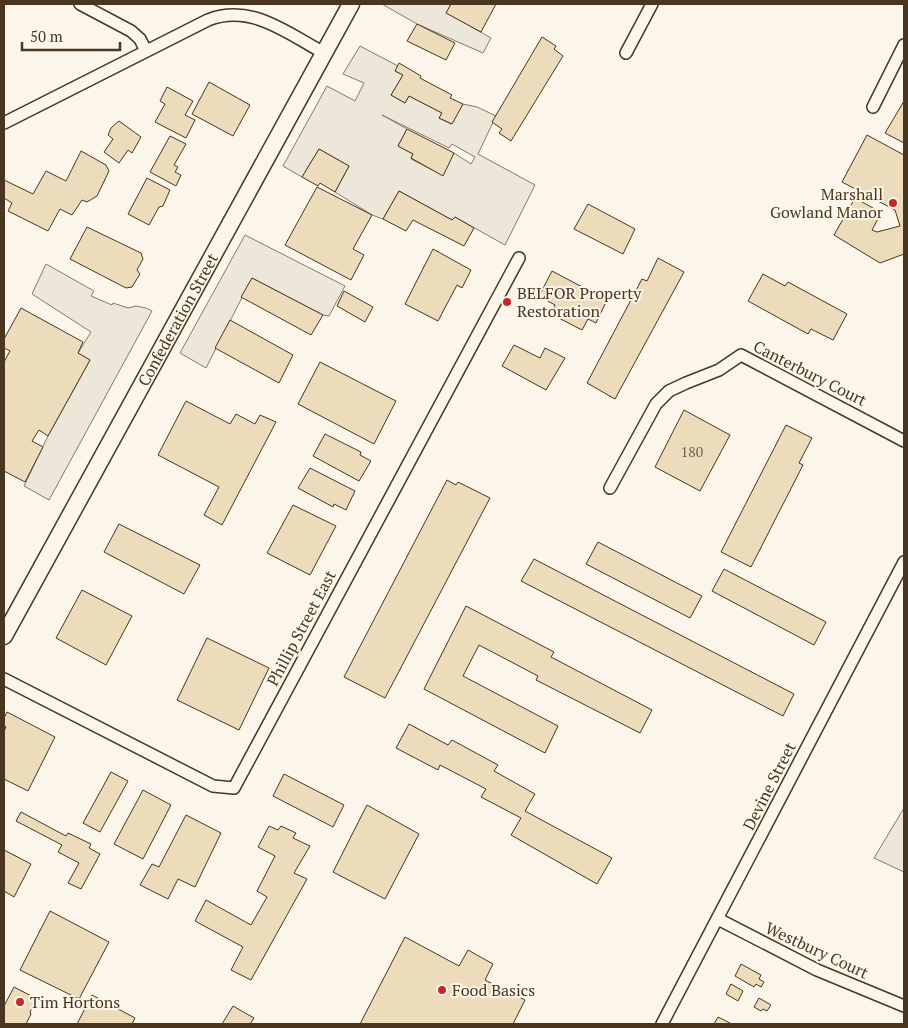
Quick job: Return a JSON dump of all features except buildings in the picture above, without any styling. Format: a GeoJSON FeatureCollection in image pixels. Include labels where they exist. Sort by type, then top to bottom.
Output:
{"type":"FeatureCollection","features":[{"type":"Feature","properties":{"kind":"main road","name":"Confederation Street"},"geometry":{"type":"LineString","coordinates":[[4,636],[351,4]]}},
{"type":"Feature","properties":{"kind":"street"},"geometry":{"type":"LineString","coordinates":[[80,4],[132,30],[140,39],[146,51]]}},
{"type":"Feature","properties":{"kind":"street"},"geometry":{"type":"LineString","coordinates":[[626,53],[652,4]]}},
{"type":"Feature","properties":{"kind":"street"},"geometry":{"type":"LineString","coordinates":[[4,123],[217,17],[232,14],[247,15],[261,20],[324,52]]}},
{"type":"Feature","properties":{"kind":"street"},"geometry":{"type":"LineString","coordinates":[[872,107],[904,45]]}},
{"type":"Feature","properties":{"kind":"street","name":"Phillip Street East"},"geometry":{"type":"LineString","coordinates":[[4,679],[213,786],[234,788],[519,258]]}},
{"type":"Feature","properties":{"kind":"street","name":"Canterbury Court"},"geometry":{"type":"LineString","coordinates":[[610,488],[656,404],[669,391],[719,370],[741,355],[904,441]]}},
{"type":"Feature","properties":{"kind":"street","name":"Devine Street"},"geometry":{"type":"LineString","coordinates":[[662,1024],[904,562]]}},
{"type":"Feature","properties":{"kind":"street","name":"Westbury Court"},"geometry":{"type":"LineString","coordinates":[[718,919],[818,970],[904,1006]]}},
{"type":"Feature","properties":{"kind":"shaded area"},"geometry":{"type":"Polygon","coordinates":[[[382,4],[451,4],[447,13],[491,38],[483,53],[417,24],[382,4]]]}},
{"type":"Feature","properties":{"kind":"shaded area"},"geometry":{"type":"Polygon","coordinates":[[[360,46],[398,66],[395,71],[403,75],[391,95],[405,103],[409,96],[442,113],[439,118],[451,124],[463,104],[477,107],[496,116],[478,154],[535,185],[505,245],[455,217],[452,220],[399,191],[383,219],[372,215],[335,192],[349,166],[319,149],[302,177],[283,166],[327,86],[355,101],[364,83],[343,74],[360,46]],[[382,115],[407,129],[398,146],[413,154],[411,159],[442,175],[454,153],[471,164],[475,157],[452,144],[449,148],[382,115]]]}},
{"type":"Feature","properties":{"kind":"shaded area"},"geometry":{"type":"Polygon","coordinates":[[[245,235],[345,286],[329,316],[323,315],[252,278],[206,368],[180,353],[245,235]]]}},
{"type":"Feature","properties":{"kind":"shaded area"},"geometry":{"type":"Polygon","coordinates":[[[46,264],[94,291],[91,296],[112,305],[113,303],[128,308],[136,306],[152,311],[49,500],[24,486],[48,436],[90,360],[78,353],[91,332],[32,294],[46,264]]]}},
{"type":"Feature","properties":{"kind":"shaded area"},"geometry":{"type":"Polygon","coordinates":[[[904,808],[904,872],[874,858],[904,808]]]}},
{"type":"Feature","properties":{"kind":"place","name":"Marshall Gowland Manor"},"geometry":{"type":"Point","coordinates":[893,203]}},
{"type":"Feature","properties":{"kind":"place","name":"BELFOR Property Restoration"},"geometry":{"type":"Point","coordinates":[507,302]}},
{"type":"Feature","properties":{"kind":"place","name":"Food Basics"},"geometry":{"type":"Point","coordinates":[442,990]}},
{"type":"Feature","properties":{"kind":"place","name":"Tim Hortons"},"geometry":{"type":"Point","coordinates":[20,1002]}}]}
